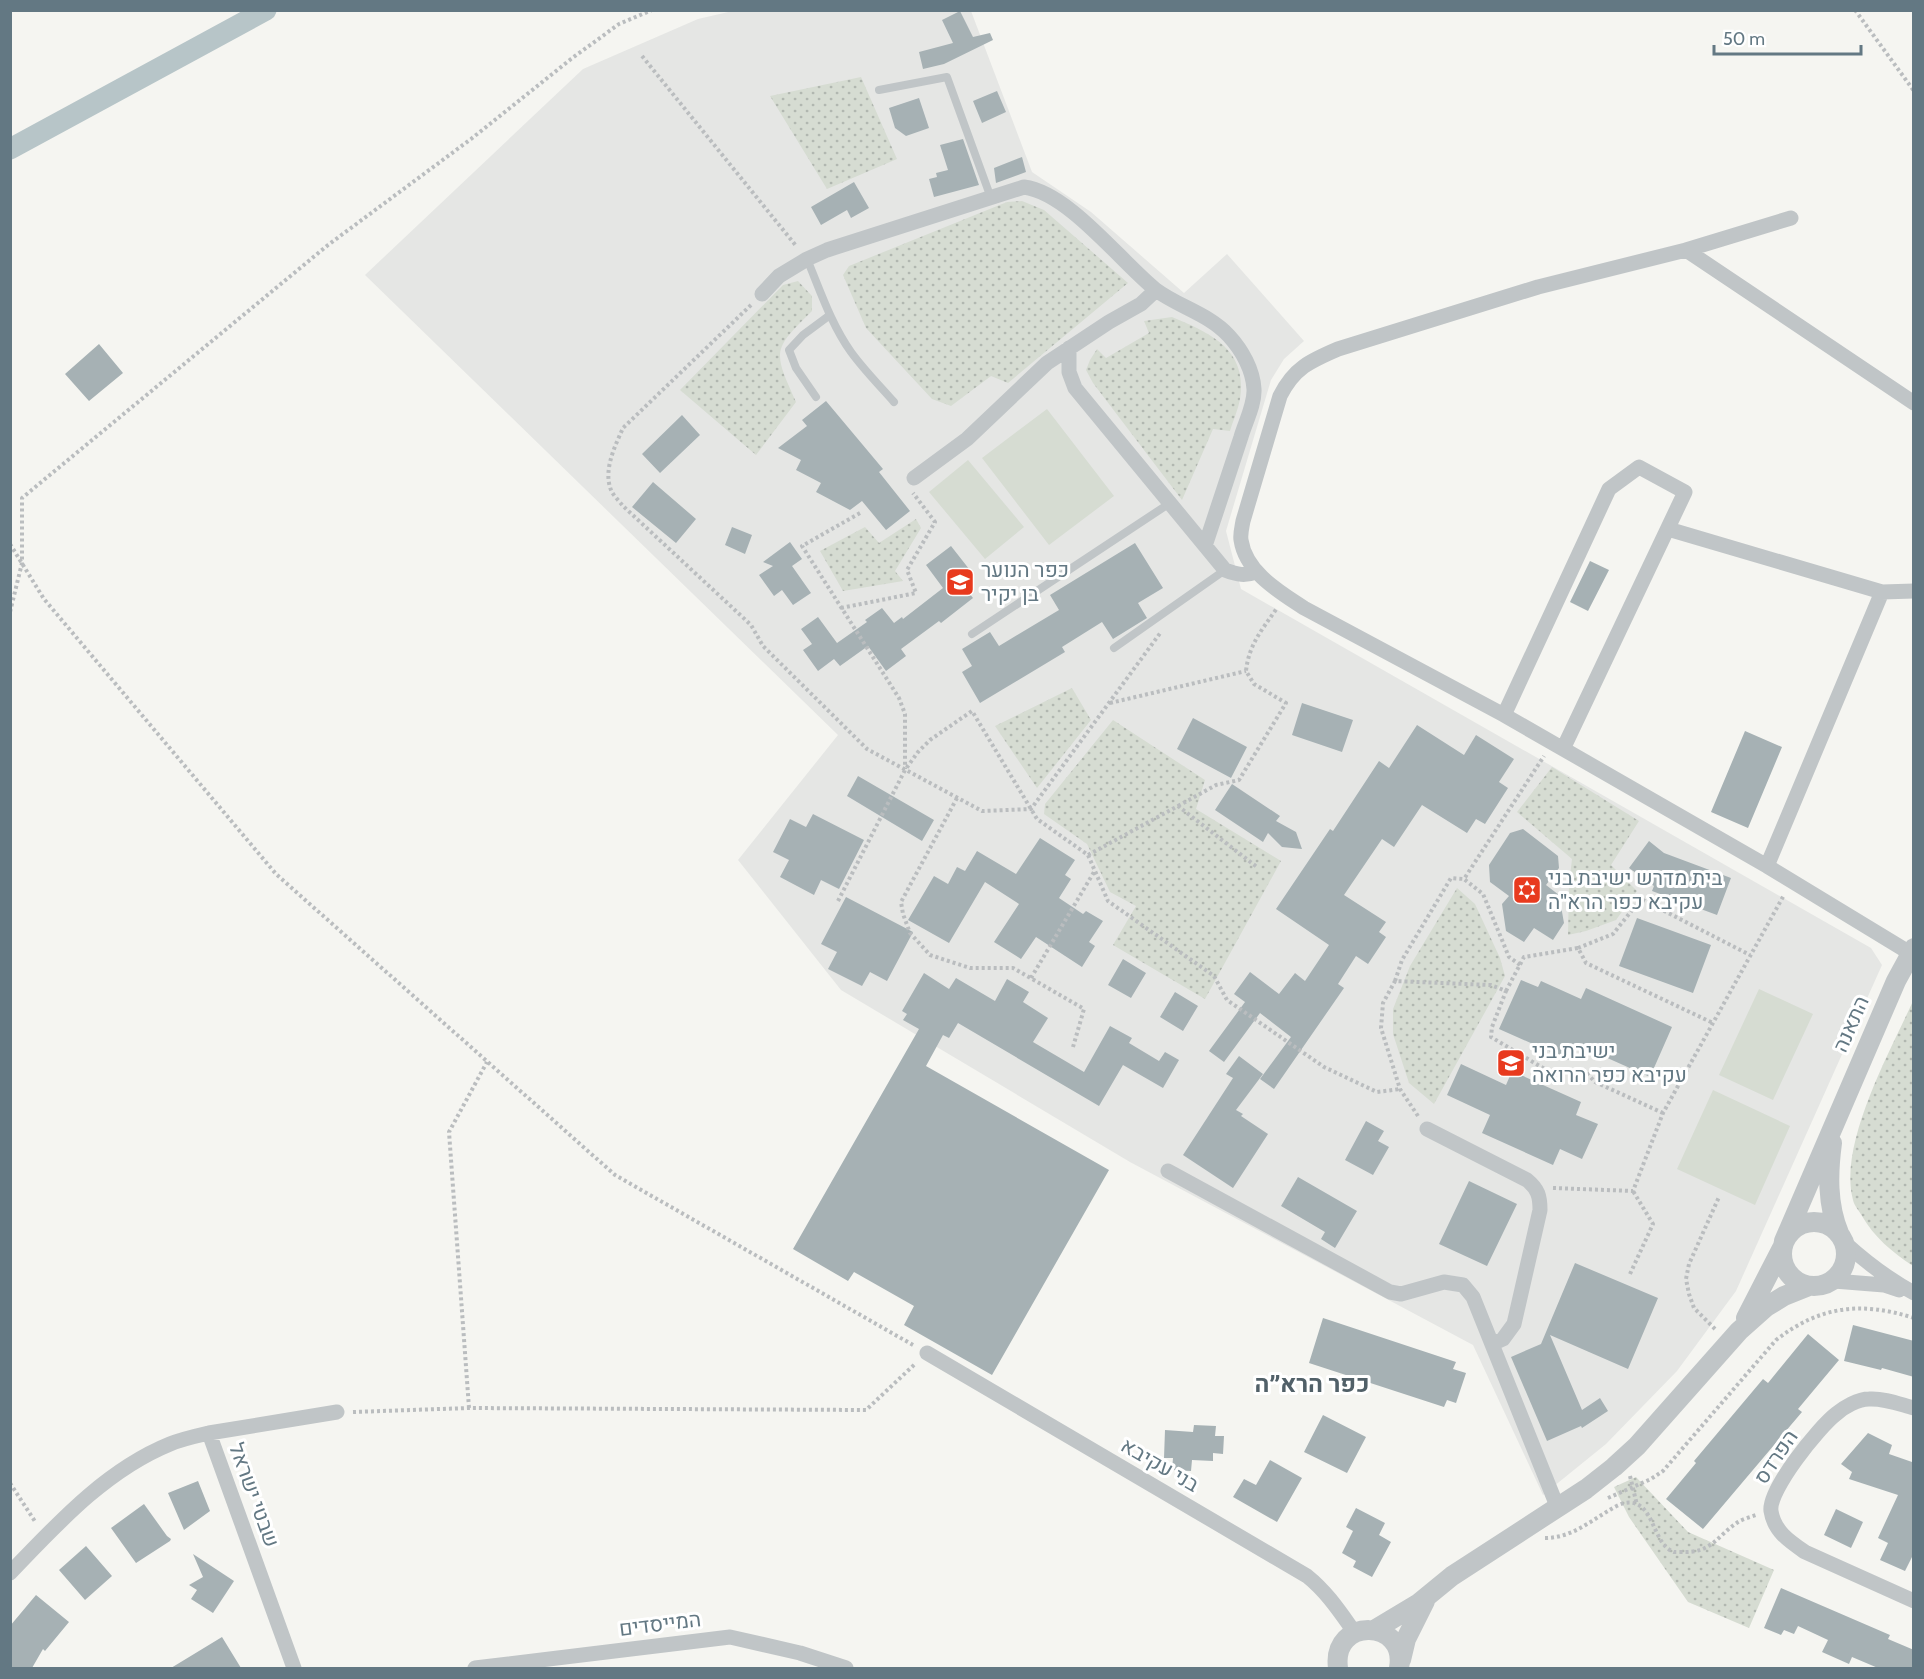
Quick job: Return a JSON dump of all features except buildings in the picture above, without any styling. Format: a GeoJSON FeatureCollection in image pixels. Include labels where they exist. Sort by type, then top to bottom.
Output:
{"type":"FeatureCollection","features":[{"type":"Feature","properties":{"kind":"street"},"geometry":{"type":"LineString","coordinates":[[762,294],[779,276],[827,250],[1024,187],[1035,189],[1055,200],[1076,216],[1156,290],[1210,320],[1229,335],[1242,352],[1251,374],[1254,391],[1205,546]]}},
{"type":"Feature","properties":{"kind":"street"},"geometry":{"type":"LineString","coordinates":[[1791,218],[1686,250],[1538,287],[1338,349],[1310,361],[1286,383],[1280,396],[1243,522],[1241,538],[1246,556],[1257,572],[1275,589],[1304,608],[1504,715],[1912,951]]}},
{"type":"Feature","properties":{"kind":"street"},"geometry":{"type":"LineString","coordinates":[[1686,250],[1914,403]]}},
{"type":"Feature","properties":{"kind":"street"},"geometry":{"type":"LineString","coordinates":[[914,477],[967,439],[1047,363],[1141,304],[1156,290]]}},
{"type":"Feature","properties":{"kind":"street"},"geometry":{"type":"LineString","coordinates":[[1069,348],[1069,372],[1075,388],[1225,570],[1237,575],[1257,572]]}},
{"type":"Feature","properties":{"kind":"street"},"geometry":{"type":"LineString","coordinates":[[1504,715],[1609,489],[1639,467],[1685,492],[1558,746]]}},
{"type":"Feature","properties":{"kind":"street"},"geometry":{"type":"LineString","coordinates":[[1668,529],[1882,592],[1914,591]]}},
{"type":"Feature","properties":{"kind":"street"},"geometry":{"type":"LineString","coordinates":[[1767,866],[1882,592]]}},
{"type":"Feature","properties":{"kind":"street","name":"התאנה"},"geometry":{"type":"LineString","coordinates":[[1733,1337],[1768,1278],[1784,1244],[1896,981],[1912,951]]}},
{"type":"Feature","properties":{"kind":"street","name":"התאנה"},"geometry":{"type":"LineString","coordinates":[[1836,1119],[1829,1179],[1833,1217],[1842,1238]]}},
{"type":"Feature","properties":{"kind":"street"},"geometry":{"type":"LineString","coordinates":[[1426,1129],[1527,1180],[1535,1187],[1540,1197],[1540,1210],[1514,1324],[1503,1339],[1492,1344]]}},
{"type":"Feature","properties":{"kind":"street"},"geometry":{"type":"LineString","coordinates":[[1168,1171],[1390,1292],[1401,1294],[1444,1282],[1463,1285],[1473,1297],[1557,1506]]}},
{"type":"Feature","properties":{"kind":"street"},"geometry":{"type":"LineString","coordinates":[[1842,1238],[1847,1253],[1846,1264],[1834,1281],[1824,1286],[1809,1286],[1794,1280],[1787,1272],[1782,1262],[1784,1244],[1791,1232],[1799,1225],[1821,1222],[1831,1226],[1867,1263],[1914,1293]]}},
{"type":"Feature","properties":{"kind":"street"},"geometry":{"type":"LineString","coordinates":[[1834,1281],[1884,1285],[1914,1293]]}},
{"type":"Feature","properties":{"kind":"street"},"geometry":{"type":"LineString","coordinates":[[1374,1630],[1396,1618],[1452,1576],[1586,1489],[1621,1460],[1650,1431],[1733,1337],[1766,1307],[1784,1296],[1809,1286]]}},
{"type":"Feature","properties":{"kind":"street","name":"בני עקיבא"},"geometry":{"type":"LineString","coordinates":[[927,1353],[1307,1576],[1331,1599],[1355,1633]]}},
{"type":"Feature","properties":{"kind":"street","name":"הפרדס"},"geometry":{"type":"LineString","coordinates":[[1914,1408],[1867,1398],[1835,1414],[1822,1427],[1781,1480],[1772,1496],[1771,1510],[1777,1529],[1805,1552],[1914,1601]]}},
{"type":"Feature","properties":{"kind":"street"},"geometry":{"type":"LineString","coordinates":[[209,1433],[337,1412]]}},
{"type":"Feature","properties":{"kind":"street","name":"שבטי ישראל"},"geometry":{"type":"LineString","coordinates":[[10,1573],[45,1536],[113,1476],[171,1443],[209,1433],[294,1668]]}},
{"type":"Feature","properties":{"kind":"street"},"geometry":{"type":"LineString","coordinates":[[1400,1666],[1410,1629],[1428,1596]]}},
{"type":"Feature","properties":{"kind":"street"},"geometry":{"type":"LineString","coordinates":[[1338,1668],[1337,1660],[1343,1643],[1355,1633],[1364,1630],[1384,1633],[1390,1638],[1398,1647],[1400,1666]]}},
{"type":"Feature","properties":{"kind":"street","name":"המייסדים"},"geometry":{"type":"LineString","coordinates":[[475,1668],[730,1637],[800,1653],[846,1668]]}},
{"type":"Feature","properties":{"kind":"lane"},"geometry":{"type":"LineString","coordinates":[[879,90],[947,77],[991,198]]}},
{"type":"Feature","properties":{"kind":"lane"},"geometry":{"type":"LineString","coordinates":[[807,259],[830,315],[851,352],[894,402]]}},
{"type":"Feature","properties":{"kind":"lane"},"geometry":{"type":"LineString","coordinates":[[816,398],[796,368],[789,350],[803,335],[830,315]]}},
{"type":"Feature","properties":{"kind":"lane"},"geometry":{"type":"LineString","coordinates":[[972,634],[1170,503]]}},
{"type":"Feature","properties":{"kind":"lane"},"geometry":{"type":"LineString","coordinates":[[1114,648],[1225,570]]}},
{"type":"Feature","properties":{"kind":"path"},"geometry":{"type":"LineString","coordinates":[[10,612],[22,563],[22,498],[328,245],[471,139],[599,38],[619,24],[652,10]]}},
{"type":"Feature","properties":{"kind":"path"},"geometry":{"type":"LineString","coordinates":[[1855,10],[1914,91]]}},
{"type":"Feature","properties":{"kind":"path"},"geometry":{"type":"LineString","coordinates":[[642,56],[807,259]]}},
{"type":"Feature","properties":{"kind":"path"},"geometry":{"type":"LineString","coordinates":[[762,294],[623,428],[608,471],[611,490],[623,506],[751,625],[763,646],[867,749],[982,812],[1031,809],[1165,628]]}},
{"type":"Feature","properties":{"kind":"path"},"geometry":{"type":"LineString","coordinates":[[841,608],[916,593],[907,570],[934,522],[908,486],[914,477]]}},
{"type":"Feature","properties":{"kind":"path"},"geometry":{"type":"LineString","coordinates":[[860,513],[802,546],[899,698],[905,714],[905,770]]}},
{"type":"Feature","properties":{"kind":"path"},"geometry":{"type":"LineString","coordinates":[[10,544],[44,599],[276,874],[615,1175],[927,1353],[866,1410],[469,1408],[337,1412]]}},
{"type":"Feature","properties":{"kind":"path"},"geometry":{"type":"LineString","coordinates":[[1088,855],[1216,785],[1239,780],[1286,703],[1254,684],[1246,671],[1248,655],[1255,641],[1286,595]]}},
{"type":"Feature","properties":{"kind":"path"},"geometry":{"type":"LineString","coordinates":[[1110,703],[1246,671]]}},
{"type":"Feature","properties":{"kind":"path"},"geometry":{"type":"LineString","coordinates":[[838,901],[905,770],[930,740],[972,711],[1037,819],[1088,855],[1108,901],[1214,976],[1227,999],[1324,1067],[1377,1092],[1400,1089]]}},
{"type":"Feature","properties":{"kind":"path"},"geometry":{"type":"LineString","coordinates":[[1464,879],[1558,746]]}},
{"type":"Feature","properties":{"kind":"path"},"geometry":{"type":"LineString","coordinates":[[957,798],[901,902],[910,933],[930,955],[970,968],[1013,968],[1084,1009],[1073,1047]]}},
{"type":"Feature","properties":{"kind":"path"},"geometry":{"type":"LineString","coordinates":[[1178,806],[1257,867]]}},
{"type":"Feature","properties":{"kind":"path"},"geometry":{"type":"LineString","coordinates":[[1031,978],[1094,872]]}},
{"type":"Feature","properties":{"kind":"path"},"geometry":{"type":"LineString","coordinates":[[1426,1129],[1400,1089],[1381,1028],[1383,1003],[1395,981],[1402,960],[1451,878],[1464,879],[1483,894],[1509,957],[1520,965]]}},
{"type":"Feature","properties":{"kind":"path"},"geometry":{"type":"LineString","coordinates":[[1633,1191],[1663,1113],[1792,880]]}},
{"type":"Feature","properties":{"kind":"path"},"geometry":{"type":"LineString","coordinates":[[1663,1113],[1595,1083],[1584,1070],[1548,1071],[1491,1037],[1491,1027],[1524,957],[1578,948],[1613,934],[1641,899],[1750,955]]}},
{"type":"Feature","properties":{"kind":"path"},"geometry":{"type":"LineString","coordinates":[[1578,948],[1586,963],[1713,1023]]}},
{"type":"Feature","properties":{"kind":"path"},"geometry":{"type":"LineString","coordinates":[[1395,981],[1491,985],[1506,991]]}},
{"type":"Feature","properties":{"kind":"path"},"geometry":{"type":"LineString","coordinates":[[469,1408],[448,1132],[487,1062]]}},
{"type":"Feature","properties":{"kind":"path"},"geometry":{"type":"LineString","coordinates":[[1535,1187],[1633,1191]]}},
{"type":"Feature","properties":{"kind":"path"},"geometry":{"type":"LineString","coordinates":[[1630,1274],[1653,1224],[1633,1191]]}},
{"type":"Feature","properties":{"kind":"path"},"geometry":{"type":"LineString","coordinates":[[1719,1197],[1689,1264],[1686,1279],[1694,1308],[1733,1337]]}},
{"type":"Feature","properties":{"kind":"path"},"geometry":{"type":"LineString","coordinates":[[1607,1498],[1634,1487],[1663,1471],[1776,1340],[1792,1327],[1814,1316],[1844,1309],[1875,1309],[1914,1318]]}},
{"type":"Feature","properties":{"kind":"path"},"geometry":{"type":"LineString","coordinates":[[1621,1460],[1634,1487],[1637,1505]]}},
{"type":"Feature","properties":{"kind":"path"},"geometry":{"type":"LineString","coordinates":[[10,1483],[45,1536]]}},
{"type":"Feature","properties":{"kind":"path"},"geometry":{"type":"LineString","coordinates":[[1520,1531],[1544,1538],[1568,1535],[1626,1503],[1644,1509],[1652,1521],[1660,1542],[1674,1552],[1701,1550],[1713,1544],[1739,1521],[1771,1510]]}},
{"type":"Feature","properties":{"kind":"shaded area","name":"כפר הנוער בן יקיר"},"geometry":{"type":"Polygon","coordinates":[[[737,10],[971,11],[1032,172],[1091,212],[1184,293],[1227,254],[1304,341],[1284,359],[1271,380],[1226,531],[1241,589],[1871,948],[1882,965],[1736,1291],[1677,1371],[1606,1444],[1543,1495],[1473,1345],[1130,1162],[841,990],[738,860],[838,735],[365,275],[583,69],[698,19],[737,10]]]}},
{"type":"Feature","properties":{"kind":"shaded area"},"geometry":{"type":"Polygon","coordinates":[[[861,77],[897,159],[827,189],[770,96],[861,77]]]}},
{"type":"Feature","properties":{"kind":"shaded area"},"geometry":{"type":"Polygon","coordinates":[[[1022,201],[1044,210],[1128,283],[1008,383],[991,376],[951,406],[932,399],[866,328],[843,275],[849,266],[1007,202],[1022,201]]]}},
{"type":"Feature","properties":{"kind":"shaded area"},"geometry":{"type":"Polygon","coordinates":[[[798,281],[812,296],[812,311],[789,334],[780,352],[783,372],[796,402],[756,455],[680,390],[783,285],[798,281]]]}},
{"type":"Feature","properties":{"kind":"shaded area"},"geometry":{"type":"Polygon","coordinates":[[[1172,317],[1200,330],[1223,345],[1232,355],[1238,367],[1241,382],[1240,399],[1230,431],[1213,429],[1182,500],[1093,383],[1086,370],[1097,349],[1106,358],[1149,333],[1144,321],[1172,317]]]}},
{"type":"Feature","properties":{"kind":"shaded area"},"geometry":{"type":"Polygon","coordinates":[[[1047,409],[1114,496],[1049,545],[982,458],[1047,409]]]}},
{"type":"Feature","properties":{"kind":"shaded area"},"geometry":{"type":"Polygon","coordinates":[[[968,460],[1024,527],[985,559],[929,492],[968,460]]]}},
{"type":"Feature","properties":{"kind":"shaded area"},"geometry":{"type":"Polygon","coordinates":[[[916,519],[921,528],[895,571],[903,581],[843,591],[820,551],[865,527],[879,543],[916,519]]]}},
{"type":"Feature","properties":{"kind":"shaded area"},"geometry":{"type":"Polygon","coordinates":[[[1072,688],[1091,720],[1037,788],[995,726],[1072,688]]]}},
{"type":"Feature","properties":{"kind":"shaded area"},"geometry":{"type":"Polygon","coordinates":[[[1113,720],[1205,780],[1196,809],[1281,861],[1205,999],[1113,945],[1136,906],[1110,892],[1087,844],[1044,814],[1045,804],[1113,720]]]}},
{"type":"Feature","properties":{"kind":"shaded area"},"geometry":{"type":"Polygon","coordinates":[[[1552,767],[1639,821],[1611,865],[1637,891],[1616,920],[1568,935],[1572,859],[1517,812],[1552,767]]]}},
{"type":"Feature","properties":{"kind":"shaded area"},"geometry":{"type":"Polygon","coordinates":[[[1457,888],[1475,904],[1500,958],[1505,976],[1434,1104],[1409,1083],[1393,1034],[1393,1009],[1410,966],[1457,888]]]}},
{"type":"Feature","properties":{"kind":"shaded area"},"geometry":{"type":"Polygon","coordinates":[[[1759,989],[1813,1014],[1773,1100],[1719,1075],[1759,989]]]}},
{"type":"Feature","properties":{"kind":"shaded area"},"geometry":{"type":"Polygon","coordinates":[[[1913,1001],[1914,1266],[1884,1244],[1872,1231],[1854,1202],[1850,1177],[1859,1126],[1880,1072],[1913,1001]]]}},
{"type":"Feature","properties":{"kind":"shaded area"},"geometry":{"type":"Polygon","coordinates":[[[1713,1090],[1790,1126],[1755,1205],[1677,1169],[1713,1090]]]}},
{"type":"Feature","properties":{"kind":"shaded area"},"geometry":{"type":"Polygon","coordinates":[[[1636,1477],[1688,1532],[1774,1570],[1749,1628],[1688,1602],[1629,1517],[1614,1487],[1636,1477]]]}},
{"type":"Feature","properties":{"kind":"waterway"},"geometry":{"type":"LineString","coordinates":[[10,149],[266,10]]}},
{"type":"Feature","properties":{"kind":"place","name":"כפר הנוער בן יקיר"},"geometry":{"type":"Point","coordinates":[960,582]}},
{"type":"Feature","properties":{"kind":"place","name":"בית מדרש ישיבת בני עקיבא כפר הרא\"ה"},"geometry":{"type":"Point","coordinates":[1527,890]}},
{"type":"Feature","properties":{"kind":"place","name":"ישיבת בני עקיבא כפר הרואה"},"geometry":{"type":"Point","coordinates":[1511,1063]}},
{"type":"Feature","properties":{"kind":"district","name":"כפר הרא״ה"},"geometry":{"type":"Point","coordinates":[1312,1384]}}]}
